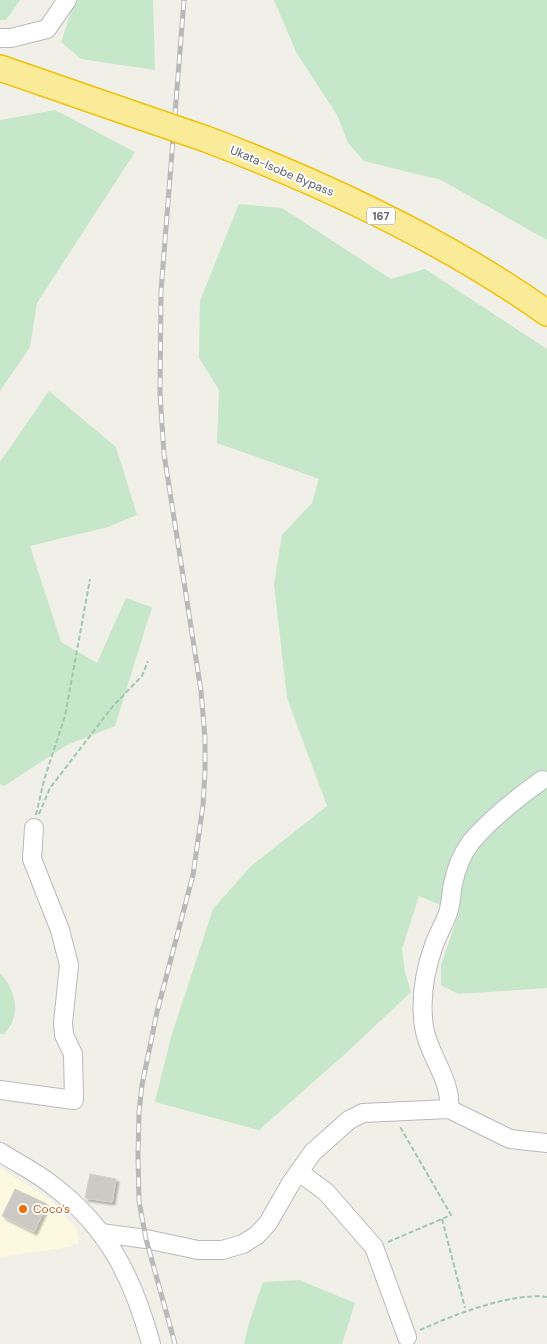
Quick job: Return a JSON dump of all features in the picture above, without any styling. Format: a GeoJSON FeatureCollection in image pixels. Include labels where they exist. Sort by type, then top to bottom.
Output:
{"type":"FeatureCollection","features":[{"type":"Feature","properties":{"kind":"highway","name":"Ukata-Isobe Bypass"},"geometry":{"type":"LineString","coordinates":[[0,68],[266,163],[413,232],[482,270],[547,313]]}},
{"type":"Feature","properties":{"kind":"street"},"geometry":{"type":"LineString","coordinates":[[0,38],[11,38],[47,29],[67,0]]}},
{"type":"Feature","properties":{"kind":"street"},"geometry":{"type":"LineString","coordinates":[[449,1109],[449,1092],[427,1040],[424,1026],[424,978],[434,944],[448,914],[453,884],[460,860],[471,843],[489,824],[519,796],[542,780]]}},
{"type":"Feature","properties":{"kind":"street"},"geometry":{"type":"LineString","coordinates":[[0,1090],[74,1100],[73,1054],[64,1035],[63,1023],[69,965],[60,930],[32,859],[34,828]]}},
{"type":"Feature","properties":{"kind":"street"},"geometry":{"type":"LineString","coordinates":[[101,1233],[146,1239],[198,1250],[222,1250],[243,1244],[262,1230],[313,1152],[352,1118],[363,1113],[449,1109],[510,1138],[547,1143]]}},
{"type":"Feature","properties":{"kind":"street"},"geometry":{"type":"LineString","coordinates":[[0,1152],[51,1184],[76,1205],[101,1233],[126,1271],[151,1344]]}},
{"type":"Feature","properties":{"kind":"street"},"geometry":{"type":"LineString","coordinates":[[299,1172],[326,1192],[374,1247],[407,1337]]}},
{"type":"Feature","properties":{"kind":"path"},"geometry":{"type":"LineString","coordinates":[[34,828],[44,780],[65,716],[90,579]]}},
{"type":"Feature","properties":{"kind":"path"},"geometry":{"type":"LineString","coordinates":[[34,828],[50,788],[113,706],[142,676],[148,661]]}},
{"type":"Feature","properties":{"kind":"path"},"geometry":{"type":"LineString","coordinates":[[374,1247],[451,1215],[391,1111]]}},
{"type":"Feature","properties":{"kind":"path"},"geometry":{"type":"LineString","coordinates":[[442,1220],[465,1308]]}},
{"type":"Feature","properties":{"kind":"path"},"geometry":{"type":"LineString","coordinates":[[407,1337],[464,1311],[517,1298],[547,1297]]}},
{"type":"Feature","properties":{"kind":"shaded area"},"geometry":{"type":"Polygon","coordinates":[[[0,1168],[51,1200],[77,1229],[79,1242],[69,1247],[0,1257],[0,1168]]]}},
{"type":"Feature","properties":{"kind":"green space"},"geometry":{"type":"Polygon","coordinates":[[[0,0],[20,0],[6,20],[0,20],[0,0]]]}},
{"type":"Feature","properties":{"kind":"green space"},"geometry":{"type":"Polygon","coordinates":[[[75,0],[153,0],[155,70],[81,59],[61,42],[75,0]]]}},
{"type":"Feature","properties":{"kind":"green space"},"geometry":{"type":"Polygon","coordinates":[[[274,0],[547,0],[547,240],[441,180],[364,161],[348,143],[337,115],[296,52],[274,0]]]}},
{"type":"Feature","properties":{"kind":"green space"},"geometry":{"type":"Polygon","coordinates":[[[55,110],[135,152],[37,303],[30,347],[0,391],[0,120],[55,110]]]}},
{"type":"Feature","properties":{"kind":"green space"},"geometry":{"type":"Polygon","coordinates":[[[239,204],[282,208],[391,279],[425,269],[547,349],[547,988],[458,994],[441,985],[441,965],[459,913],[419,896],[402,949],[405,972],[411,992],[344,1055],[259,1130],[155,1102],[171,1037],[213,909],[251,866],[327,806],[287,698],[274,584],[282,535],[312,503],[319,479],[217,443],[219,390],[199,358],[200,301],[239,204]]]}},
{"type":"Feature","properties":{"kind":"green space"},"geometry":{"type":"Polygon","coordinates":[[[49,391],[116,447],[137,515],[108,527],[30,546],[61,642],[97,663],[126,598],[152,607],[115,726],[67,745],[4,786],[0,784],[0,462],[49,391]]]}},
{"type":"Feature","properties":{"kind":"green space"},"geometry":{"type":"Polygon","coordinates":[[[0,973],[10,987],[15,1003],[13,1019],[10,1027],[4,1034],[0,1034],[0,973]]]}},
{"type":"Feature","properties":{"kind":"green space"},"geometry":{"type":"Polygon","coordinates":[[[299,1280],[355,1303],[342,1344],[244,1344],[263,1282],[299,1280]]]}},
{"type":"Feature","properties":{"kind":"building"},"geometry":{"type":"Polygon","coordinates":[[[90,1174],[116,1179],[112,1202],[85,1198],[90,1174]]]}},
{"type":"Feature","properties":{"kind":"building"},"geometry":{"type":"Polygon","coordinates":[[[15,1189],[47,1204],[34,1232],[2,1216],[15,1189]]]}},
{"type":"Feature","properties":{"kind":"railway"},"geometry":{"type":"LineString","coordinates":[[175,1344],[146,1239],[139,1201],[138,1156],[142,1085],[157,1012],[193,875],[203,805],[205,772],[205,738],[201,691],[164,454],[160,394],[161,291],[184,0]]}},
{"type":"Feature","properties":{"kind":"place","name":"Coco's"},"geometry":{"type":"Point","coordinates":[23,1209]}}]}
